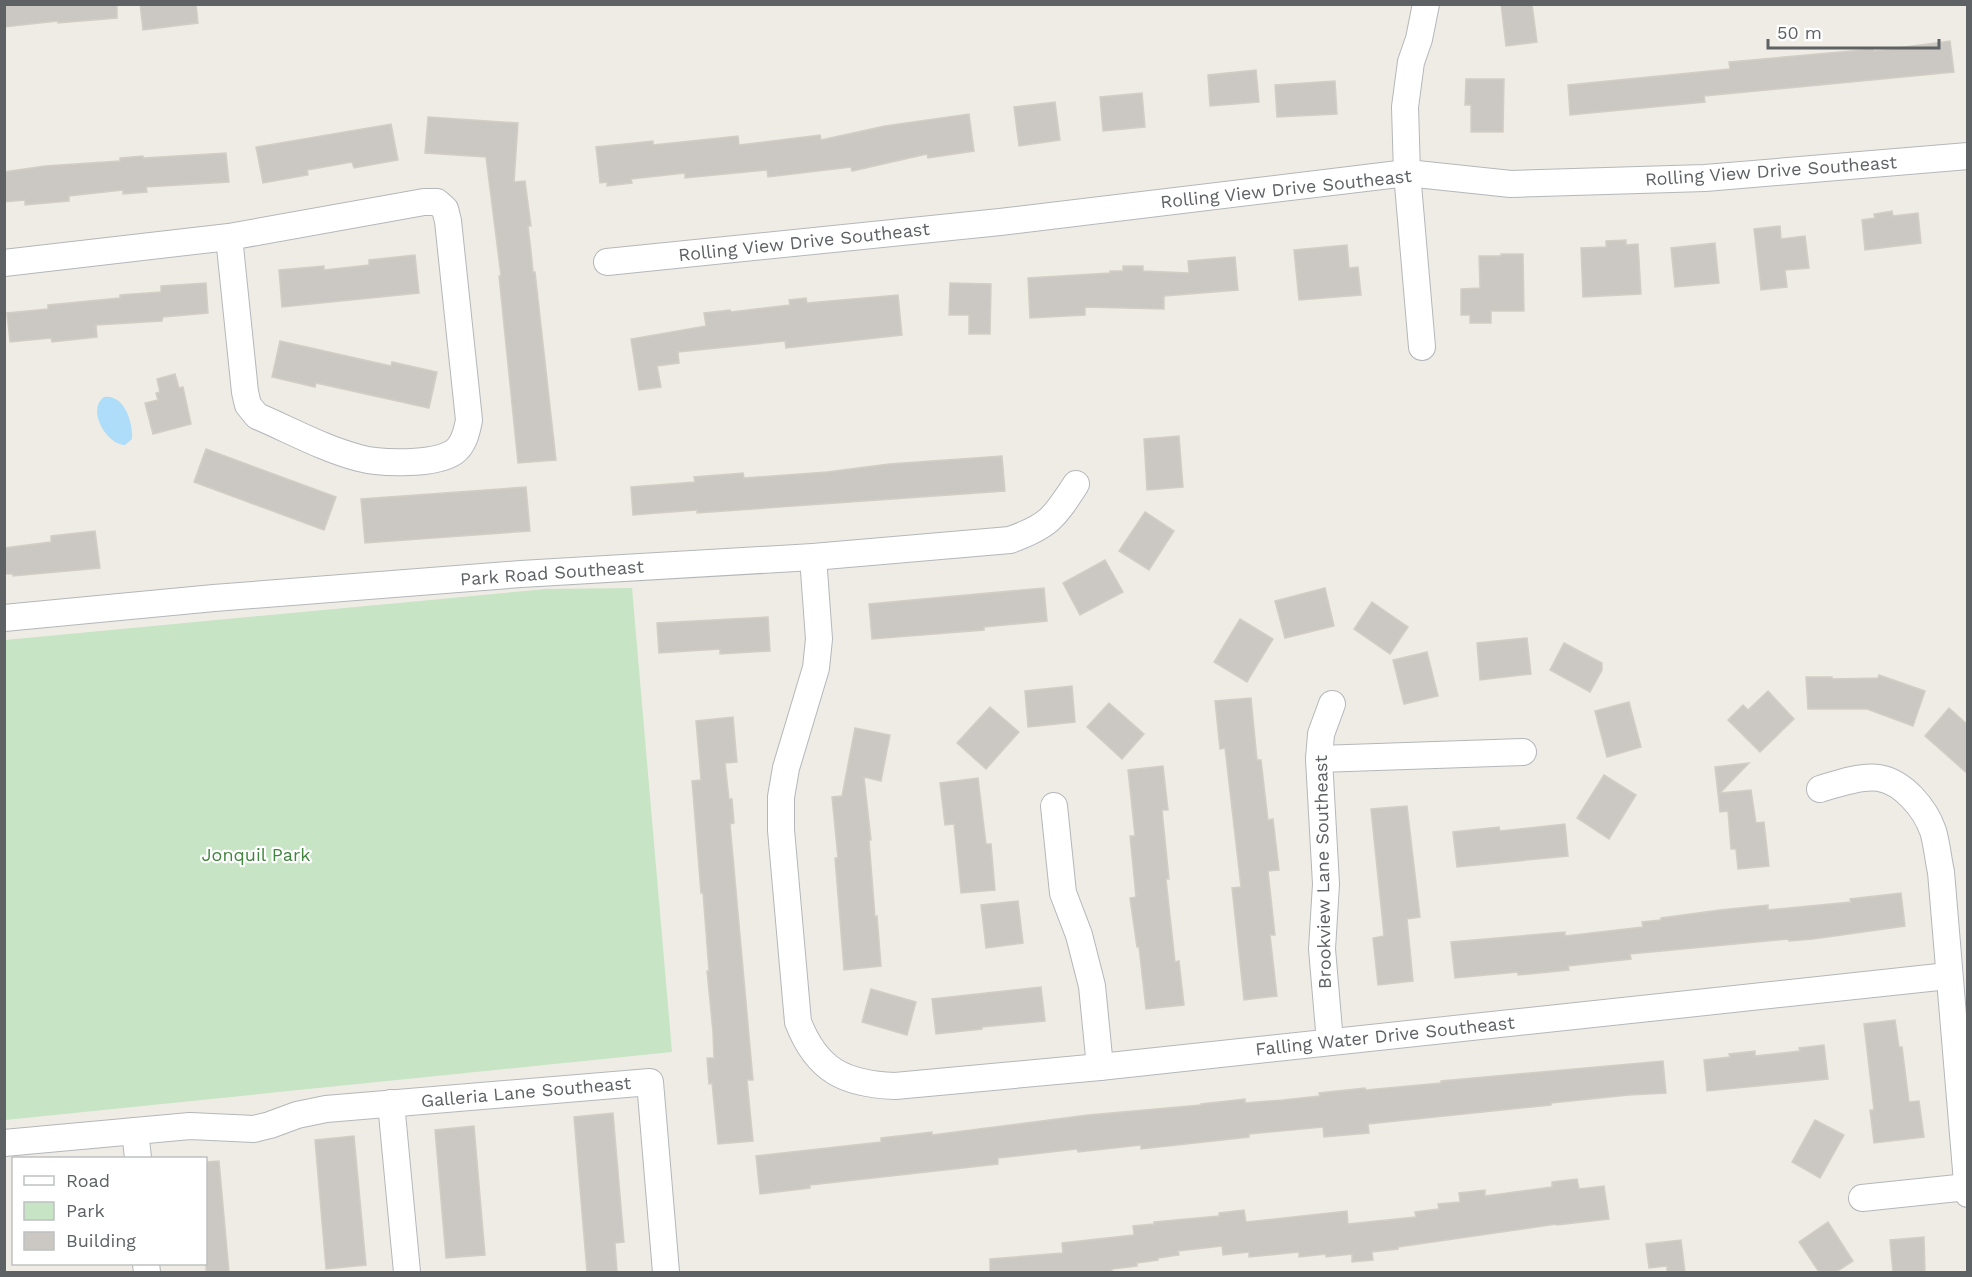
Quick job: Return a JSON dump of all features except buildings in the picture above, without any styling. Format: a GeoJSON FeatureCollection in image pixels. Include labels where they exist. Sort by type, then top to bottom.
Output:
{"type":"FeatureCollection","features":[{"type":"Feature","properties":{"kind":"street"},"geometry":{"type":"LineString","coordinates":[[1422,347],[1407,173],[1405,107],[1406,86],[1426,4]]}},
{"type":"Feature","properties":{"kind":"street","name":"Rolling View Drive Southeast"},"geometry":{"type":"LineString","coordinates":[[607,262],[988,223],[1407,173],[1512,184],[1705,178],[1968,156]]}},
{"type":"Feature","properties":{"kind":"street"},"geometry":{"type":"LineString","coordinates":[[4,263],[229,237],[424,202],[437,202],[445,209],[469,420],[466,436],[455,451],[437,459],[387,461],[360,458],[328,447],[257,416],[248,405],[245,392],[229,237]]}},
{"type":"Feature","properties":{"kind":"street","name":"Park Road Southeast"},"geometry":{"type":"LineString","coordinates":[[4,618],[214,598],[521,574],[813,557],[1010,540],[1036,531],[1057,514],[1076,484]]}},
{"type":"Feature","properties":{"kind":"street","name":"Falling Water Drive Southeast"},"geometry":{"type":"LineString","coordinates":[[813,557],[818,649],[809,695],[786,768],[781,797],[781,830],[798,1022],[811,1049],[819,1074],[868,1085],[895,1086],[1100,1067],[1948,976]]}},
{"type":"Feature","properties":{"kind":"street","name":"Brookview Lane Southeast"},"geometry":{"type":"LineString","coordinates":[[1330,1042],[1322,950],[1326,884],[1319,759],[1321,734],[1332,704]]}},
{"type":"Feature","properties":{"kind":"street"},"geometry":{"type":"LineString","coordinates":[[1319,759],[1523,752]]}},
{"type":"Feature","properties":{"kind":"street"},"geometry":{"type":"LineString","coordinates":[[1820,789],[1849,781],[1878,778],[1902,787],[1917,805],[1932,830],[1941,872],[1968,1194]]}},
{"type":"Feature","properties":{"kind":"street"},"geometry":{"type":"LineString","coordinates":[[1054,806],[1063,893],[1079,935],[1092,986],[1100,1067]]}},
{"type":"Feature","properties":{"kind":"street","name":"Galleria Lane Southeast"},"geometry":{"type":"LineString","coordinates":[[4,1143],[190,1126],[254,1129],[310,1112],[391,1103],[650,1082],[666,1272]]}},
{"type":"Feature","properties":{"kind":"street"},"geometry":{"type":"LineString","coordinates":[[391,1103],[407,1272]]}},
{"type":"Feature","properties":{"kind":"street"},"geometry":{"type":"LineString","coordinates":[[135,1131],[138,1157]]}},
{"type":"Feature","properties":{"kind":"street"},"geometry":{"type":"LineString","coordinates":[[1862,1198],[1967,1187]]}},
{"type":"Feature","properties":{"kind":"green space","name":"Jonquil Park"},"geometry":{"type":"Polygon","coordinates":[[[632,588],[672,1052],[5,1120],[5,640],[546,589],[632,588]]]}},
{"type":"Feature","properties":{"kind":"water"},"geometry":{"type":"Polygon","coordinates":[[[104,397],[117,400],[126,410],[131,425],[132,439],[125,445],[112,439],[101,426],[97,410],[104,397]]]}}]}
